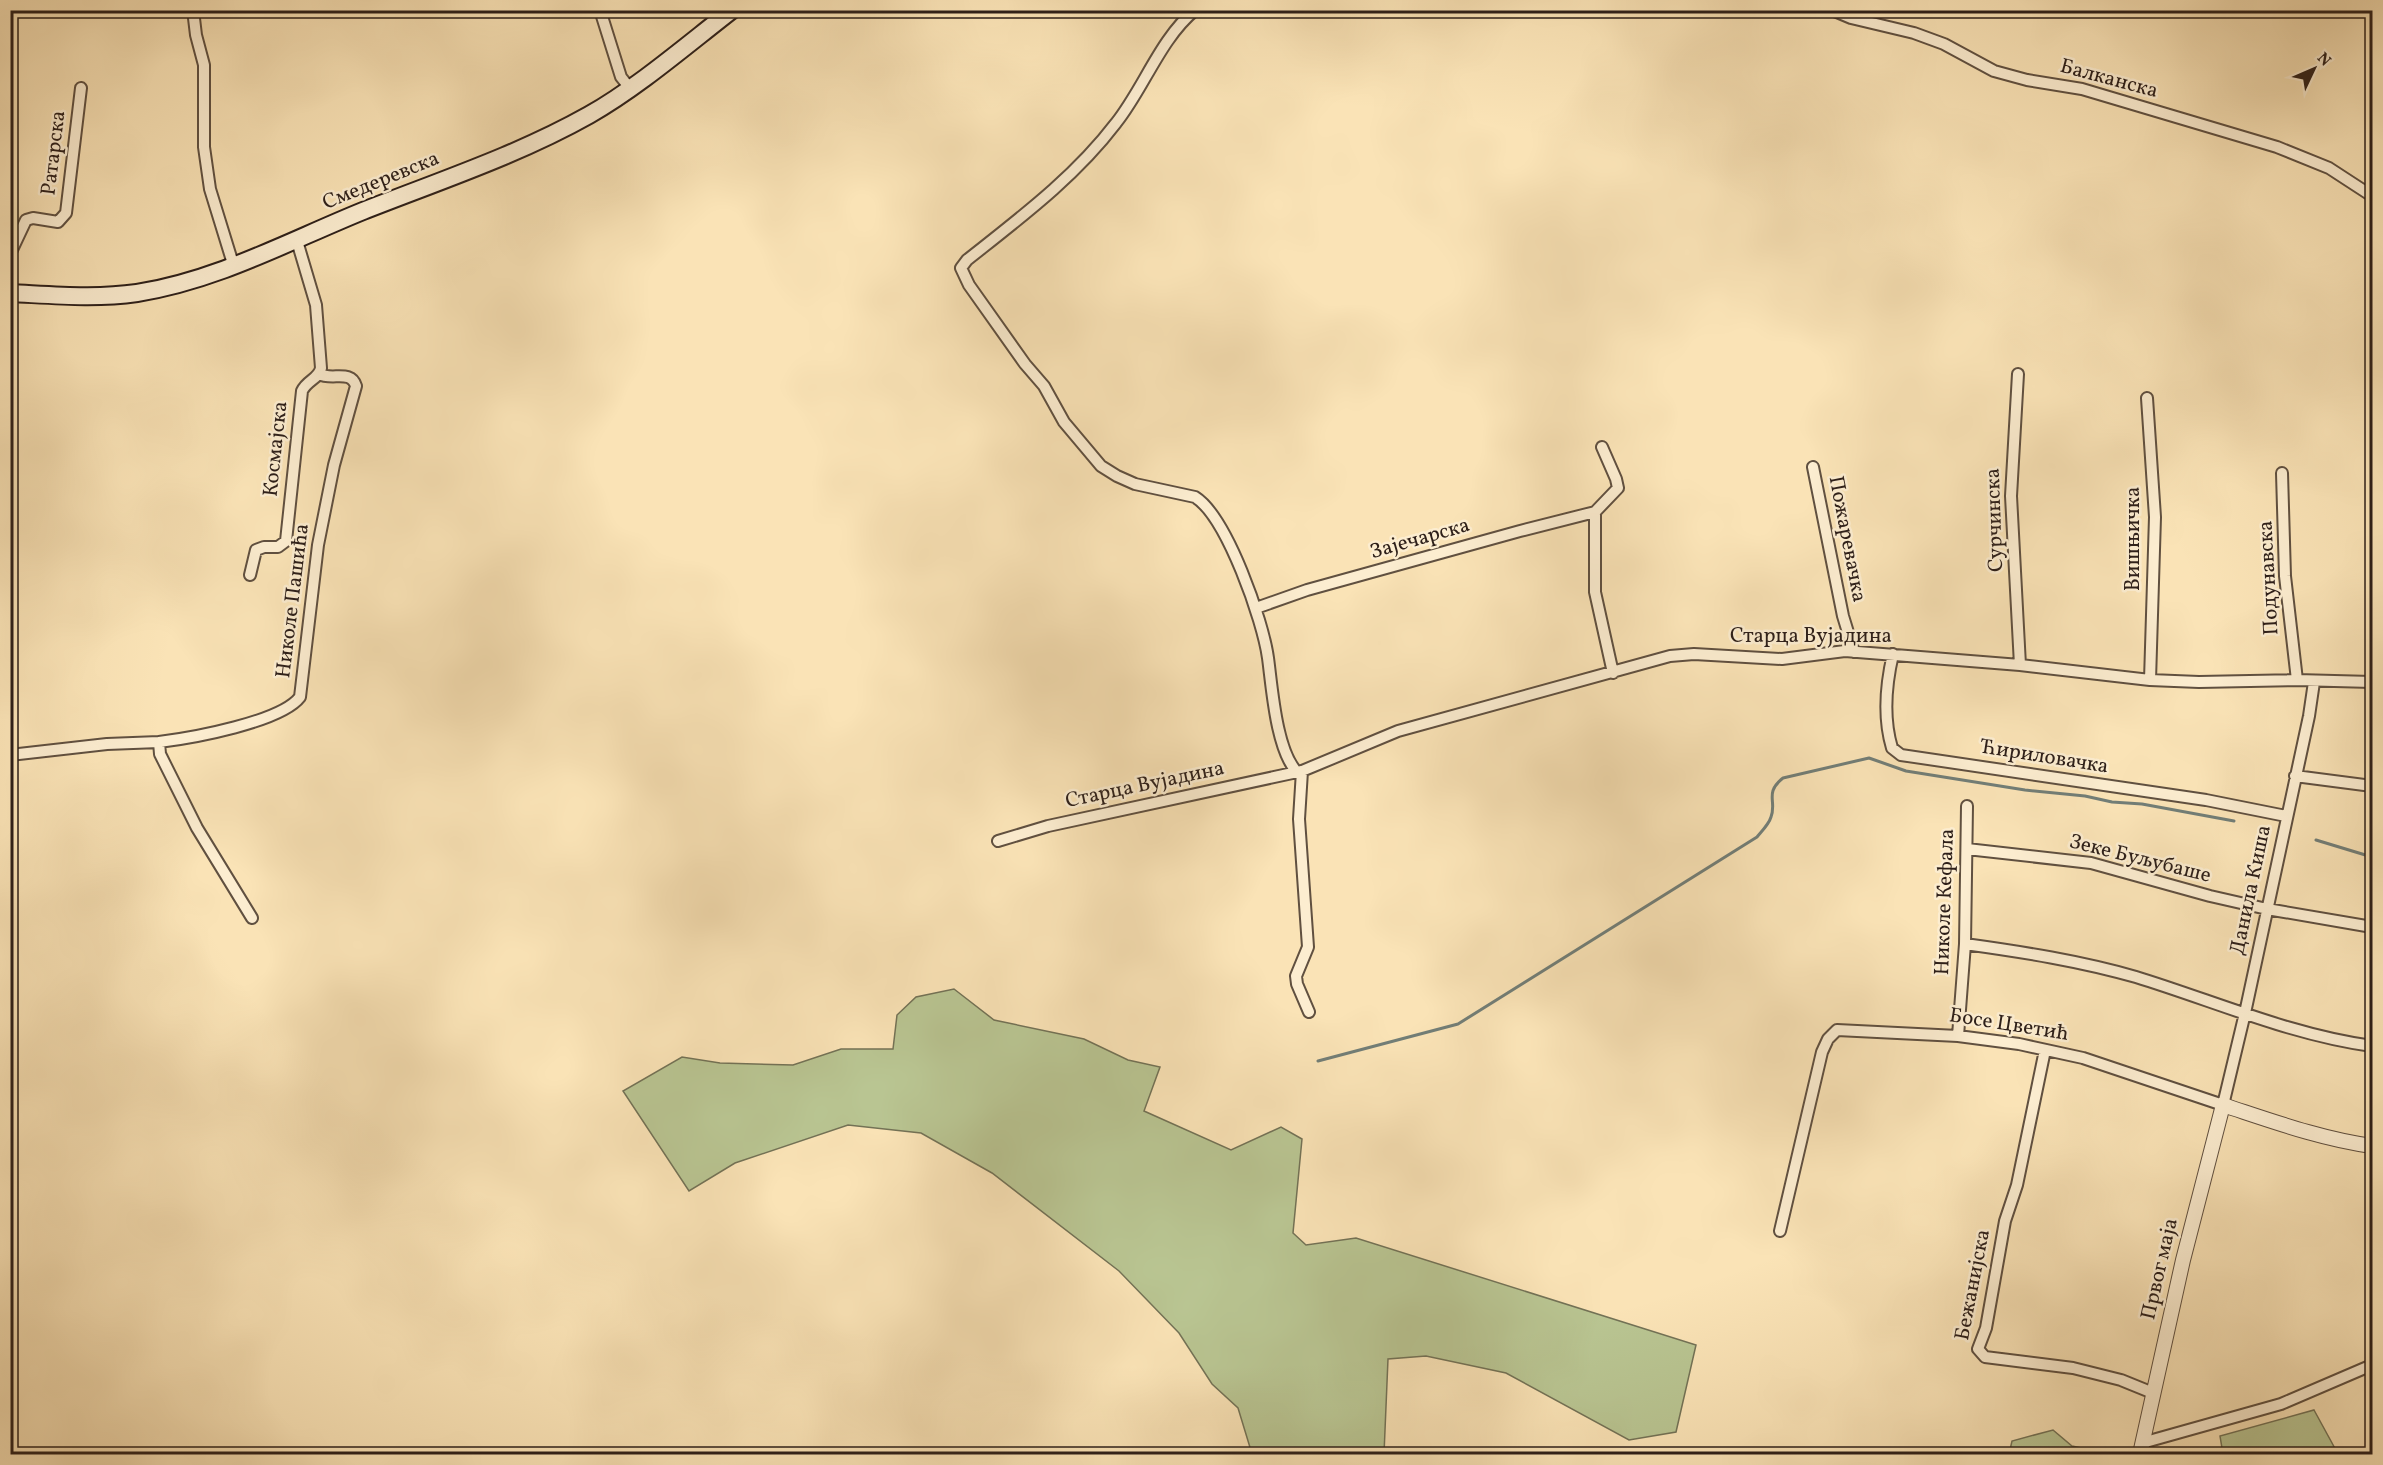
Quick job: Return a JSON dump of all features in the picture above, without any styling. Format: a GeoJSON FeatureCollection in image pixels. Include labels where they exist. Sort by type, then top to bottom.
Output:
{"type":"FeatureCollection","features":[{"type":"Feature","properties":{"kind":"main road","name":"Смедеревска"},"geometry":{"type":"LineString","coordinates":[[10,293],[65,296],[125,294],[174,284],[234,267],[361,212],[540,140],[588,115],[732,10]]}},
{"type":"Feature","properties":{"kind":"street"},"geometry":{"type":"LineString","coordinates":[[193,10],[196,36],[204,65],[204,147],[210,189],[234,267]]}},
{"type":"Feature","properties":{"kind":"street"},"geometry":{"type":"LineString","coordinates":[[600,10],[621,77],[629,87]]}},
{"type":"Feature","properties":{"kind":"street"},"geometry":{"type":"LineString","coordinates":[[1195,10],[1173,33],[1116,123],[1081,163],[1039,204],[967,260],[961,268],[969,285],[1025,364],[1044,386],[1064,422],[1087,452],[1117,477],[1135,484],[1195,497],[1203,502],[1230,547],[1256,608],[1264,634],[1271,695],[1278,725],[1290,763],[1299,771],[1299,819],[1308,947],[1296,976],[1309,1012]]}},
{"type":"Feature","properties":{"kind":"street","name":"Балканска"},"geometry":{"type":"LineString","coordinates":[[1832,10],[1851,18],[1914,33],[1944,44],[1994,71],[2027,80],[2082,89],[2277,147],[2330,168],[2373,196]]}},
{"type":"Feature","properties":{"kind":"street","name":"Ратарска"},"geometry":{"type":"LineString","coordinates":[[10,254],[26,220],[33,218],[58,222],[66,213],[81,88]]}},
{"type":"Feature","properties":{"kind":"street"},"geometry":{"type":"LineString","coordinates":[[297,241],[316,305],[321,368],[319,374]]}},
{"type":"Feature","properties":{"kind":"street","name":"Космајска"},"geometry":{"type":"LineString","coordinates":[[250,575],[252,558],[256,550],[264,547],[278,548],[286,541],[302,391],[306,384],[319,374]]}},
{"type":"Feature","properties":{"kind":"street","name":"Николе Пашића"},"geometry":{"type":"LineString","coordinates":[[159,742],[188,738],[255,720],[285,709],[300,697],[318,545],[339,446],[356,386],[354,380],[349,377],[327,378],[319,374]]}},
{"type":"Feature","properties":{"kind":"street","name":"Сурчинска"},"geometry":{"type":"LineString","coordinates":[[2018,374],[2011,496],[2020,665]]}},
{"type":"Feature","properties":{"kind":"street","name":"Вишњичка"},"geometry":{"type":"LineString","coordinates":[[2147,398],[2155,517],[2150,680]]}},
{"type":"Feature","properties":{"kind":"street"},"geometry":{"type":"LineString","coordinates":[[1602,447],[1618,488],[1595,512],[1595,592],[1612,673]]}},
{"type":"Feature","properties":{"kind":"street","name":"Пожаревачка"},"geometry":{"type":"LineString","coordinates":[[1813,467],[1843,616],[1854,652]]}},
{"type":"Feature","properties":{"kind":"street","name":"Подунавска"},"geometry":{"type":"LineString","coordinates":[[2282,473],[2285,576],[2297,680]]}},
{"type":"Feature","properties":{"kind":"street","name":"Зајечарска"},"geometry":{"type":"LineString","coordinates":[[1256,608],[1316,588],[1595,512]]}},
{"type":"Feature","properties":{"kind":"street","name":"Старца Вујадина"},"geometry":{"type":"LineString","coordinates":[[998,841],[1048,826],[1299,771],[1398,731],[1656,659],[1684,655],[1782,659],[1854,652],[2020,665],[2150,680],[2373,682]]}},
{"type":"Feature","properties":{"kind":"street","name":"Ћириловачка"},"geometry":{"type":"LineString","coordinates":[[1893,654],[1887,684],[1887,714],[1892,748],[1901,754],[2206,800],[2286,816]]}},
{"type":"Feature","properties":{"kind":"street","name":"Данила Киша"},"geometry":{"type":"LineString","coordinates":[[2223,1105],[2309,717],[2314,682]]}},
{"type":"Feature","properties":{"kind":"street"},"geometry":{"type":"LineString","coordinates":[[10,755],[107,744],[159,742],[160,754],[192,819],[252,918]]}},
{"type":"Feature","properties":{"kind":"street"},"geometry":{"type":"LineString","coordinates":[[2295,776],[2373,786]]}},
{"type":"Feature","properties":{"kind":"street","name":"Николе Кефала"},"geometry":{"type":"LineString","coordinates":[[1958,1036],[1965,944],[1967,806]]}},
{"type":"Feature","properties":{"kind":"street","name":"Зеке Буљубаше"},"geometry":{"type":"LineString","coordinates":[[1967,849],[2091,863],[2210,896],[2267,909],[2373,927]]}},
{"type":"Feature","properties":{"kind":"street"},"geometry":{"type":"LineString","coordinates":[[1965,944],[2089,964],[2302,1031],[2373,1046]]}},
{"type":"Feature","properties":{"kind":"street","name":"Босе Цветић"},"geometry":{"type":"LineString","coordinates":[[1780,1231],[1822,1052],[1830,1035],[1842,1029],[1958,1036],[2083,1058],[2308,1133],[2343,1142],[2373,1146]]}},
{"type":"Feature","properties":{"kind":"street","name":"Бежанијска"},"geometry":{"type":"LineString","coordinates":[[2045,1050],[2017,1185],[2005,1221],[1986,1328],[1978,1349],[1985,1357],[2073,1368],[2121,1380],[2153,1394]]}},
{"type":"Feature","properties":{"kind":"street","name":"Првог маја"},"geometry":{"type":"LineString","coordinates":[[2141,1449],[2183,1260],[2223,1105]]}},
{"type":"Feature","properties":{"kind":"street","name":"Првог маја"},"geometry":{"type":"LineString","coordinates":[[2141,1449],[2281,1404],[2373,1365]]}},
{"type":"Feature","properties":{"kind":"green space"},"geometry":{"type":"Polygon","coordinates":[[[954,989],[994,1020],[1084,1039],[1128,1060],[1160,1067],[1144,1111],[1231,1150],[1281,1127],[1302,1139],[1293,1233],[1306,1245],[1356,1238],[1696,1345],[1676,1432],[1629,1440],[1506,1373],[1426,1356],[1388,1359],[1384,1454],[1252,1454],[1238,1408],[1212,1384],[1179,1333],[1119,1271],[992,1173],[921,1133],[848,1125],[735,1163],[689,1191],[623,1091],[682,1057],[720,1063],[793,1065],[841,1049],[893,1049],[897,1015],[916,997],[954,989]]]}},
{"type":"Feature","properties":{"kind":"green space"},"geometry":{"type":"Polygon","coordinates":[[[2314,1410],[2338,1454],[2223,1454],[2220,1436],[2314,1410]]]}},
{"type":"Feature","properties":{"kind":"green space"},"geometry":{"type":"Polygon","coordinates":[[[2053,1430],[2072,1446],[2095,1451],[2125,1449],[2124,1454],[2009,1454],[2012,1441],[2053,1430]]]}},
{"type":"Feature","properties":{"kind":"waterway"},"geometry":{"type":"LineString","coordinates":[[1318,1061],[1458,1024],[1757,837],[1770,820],[1772,793],[1777,783],[1783,778],[1869,758],[1906,771],[2025,790],[2142,804],[2234,821]]}},
{"type":"Feature","properties":{"kind":"waterway"},"geometry":{"type":"LineString","coordinates":[[2316,840],[2372,857]]}}]}
